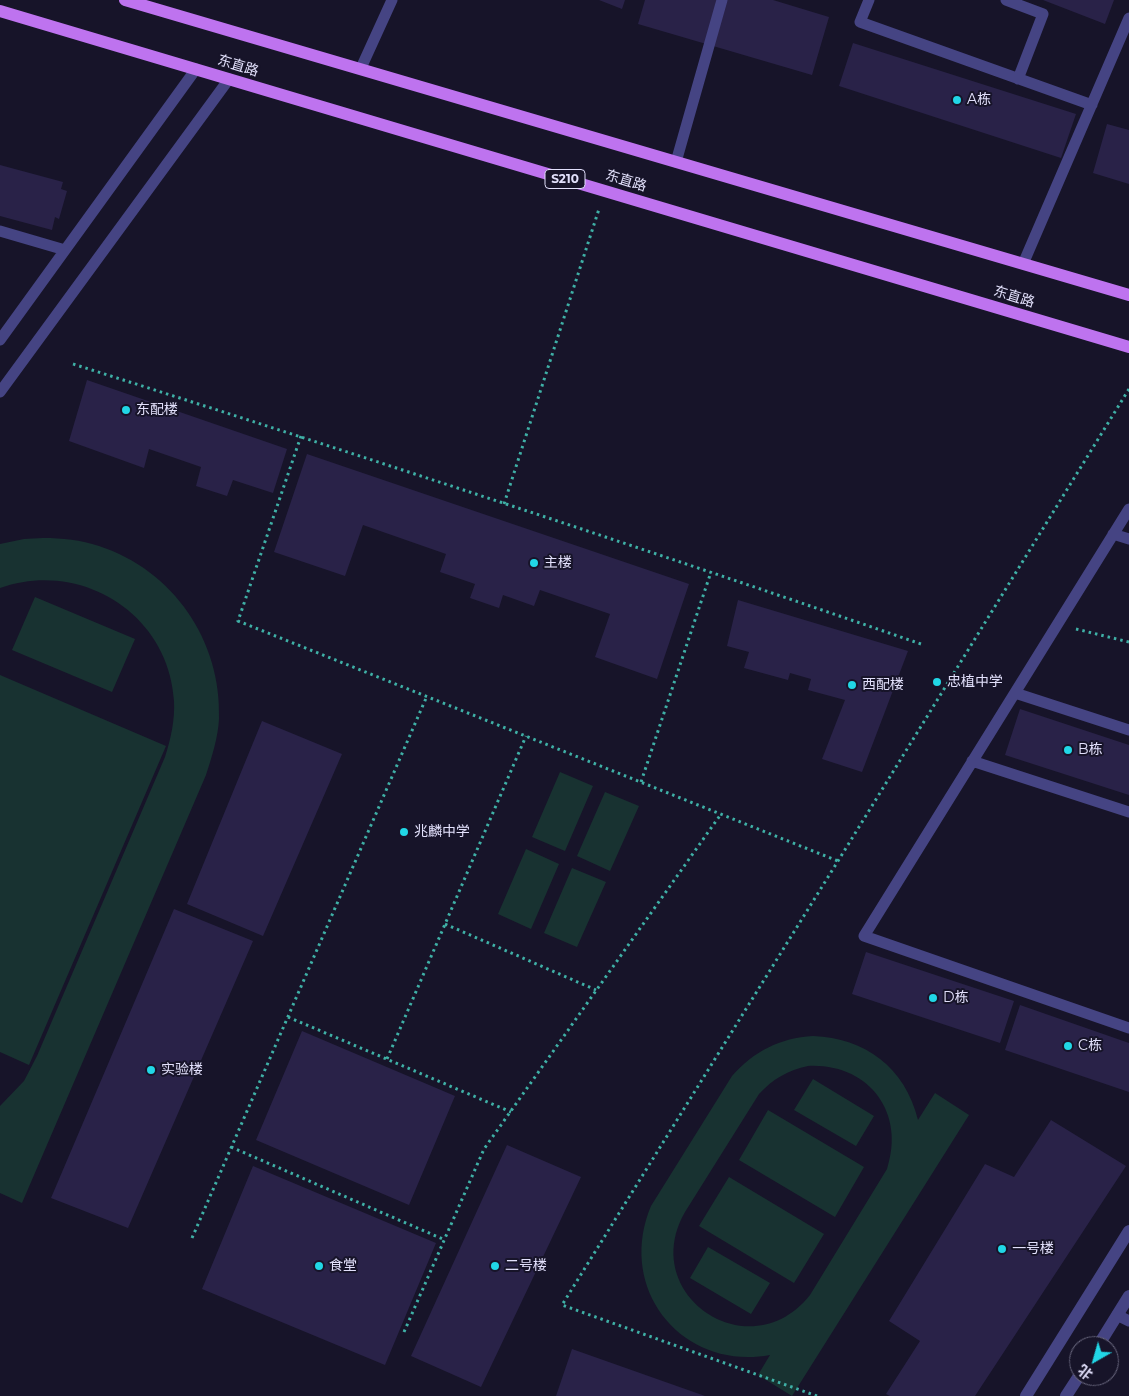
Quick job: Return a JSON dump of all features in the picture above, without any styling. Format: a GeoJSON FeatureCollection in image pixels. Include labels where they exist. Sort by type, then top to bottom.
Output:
{"type":"FeatureCollection","features":[{"type":"Feature","properties":{"kind":"main road"},"geometry":{"type":"LineString","coordinates":[[125,0],[1129,295]]}},
{"type":"Feature","properties":{"kind":"main road","name":"东直路"},"geometry":{"type":"LineString","coordinates":[[0,11],[1129,347]]}},
{"type":"Feature","properties":{"kind":"street"},"geometry":{"type":"LineString","coordinates":[[1026,1396],[1129,1231]]}},
{"type":"Feature","properties":{"kind":"street"},"geometry":{"type":"LineString","coordinates":[[1104,1336],[1129,1296]]}},
{"type":"Feature","properties":{"kind":"lane"},"geometry":{"type":"LineString","coordinates":[[361,68],[392,0]]}},
{"type":"Feature","properties":{"kind":"lane"},"geometry":{"type":"LineString","coordinates":[[676,162],[722,0]]}},
{"type":"Feature","properties":{"kind":"lane"},"geometry":{"type":"LineString","coordinates":[[868,0],[860,22],[1092,105]]}},
{"type":"Feature","properties":{"kind":"lane"},"geometry":{"type":"LineString","coordinates":[[1006,0],[1043,14],[1018,78]]}},
{"type":"Feature","properties":{"kind":"lane"},"geometry":{"type":"LineString","coordinates":[[1023,264],[1129,18]]}},
{"type":"Feature","properties":{"kind":"lane"},"geometry":{"type":"LineString","coordinates":[[0,340],[196,69]]}},
{"type":"Feature","properties":{"kind":"lane"},"geometry":{"type":"LineString","coordinates":[[0,392],[229,79]]}},
{"type":"Feature","properties":{"kind":"lane"},"geometry":{"type":"LineString","coordinates":[[0,231],[65,250]]}},
{"type":"Feature","properties":{"kind":"lane"},"geometry":{"type":"LineString","coordinates":[[1129,508],[864,936],[1129,1028]]}},
{"type":"Feature","properties":{"kind":"lane"},"geometry":{"type":"LineString","coordinates":[[1113,534],[1129,539]]}},
{"type":"Feature","properties":{"kind":"lane"},"geometry":{"type":"LineString","coordinates":[[1015,693],[1129,730]]}},
{"type":"Feature","properties":{"kind":"lane"},"geometry":{"type":"LineString","coordinates":[[972,761],[1129,812]]}},
{"type":"Feature","properties":{"kind":"lane"},"geometry":{"type":"LineString","coordinates":[[1117,1315],[1129,1321]]}},
{"type":"Feature","properties":{"kind":"path"},"geometry":{"type":"LineString","coordinates":[[504,504],[605,191]]}},
{"type":"Feature","properties":{"kind":"path"},"geometry":{"type":"LineString","coordinates":[[73,364],[301,436],[921,644]]}},
{"type":"Feature","properties":{"kind":"path"},"geometry":{"type":"LineString","coordinates":[[817,1396],[562,1305],[1129,389]]}},
{"type":"Feature","properties":{"kind":"path"},"geometry":{"type":"LineString","coordinates":[[301,436],[238,621],[838,861]]}},
{"type":"Feature","properties":{"kind":"path"},"geometry":{"type":"LineString","coordinates":[[641,782],[711,572]]}},
{"type":"Feature","properties":{"kind":"path"},"geometry":{"type":"LineString","coordinates":[[1058,624],[1129,642]]}},
{"type":"Feature","properties":{"kind":"path"},"geometry":{"type":"LineString","coordinates":[[192,1238],[427,696]]}},
{"type":"Feature","properties":{"kind":"path"},"geometry":{"type":"LineString","coordinates":[[387,1059],[526,736]]}},
{"type":"Feature","properties":{"kind":"path"},"geometry":{"type":"LineString","coordinates":[[404,1332],[484,1149],[720,814]]}},
{"type":"Feature","properties":{"kind":"path"},"geometry":{"type":"LineString","coordinates":[[445,924],[596,990]]}},
{"type":"Feature","properties":{"kind":"path"},"geometry":{"type":"LineString","coordinates":[[288,1017],[511,1112]]}},
{"type":"Feature","properties":{"kind":"path"},"geometry":{"type":"LineString","coordinates":[[231,1147],[445,1240]]}},
{"type":"Feature","properties":{"kind":"green space"},"geometry":{"type":"Polygon","coordinates":[[[43,538],[85,542],[126,557],[149,572],[170,591],[188,612],[202,636],[212,662],[218,690],[219,719],[216,740],[206,775],[22,1203],[0,1193],[0,1106],[24,1081],[37,1056],[165,757],[174,715],[174,701],[168,670],[156,643],[138,619],[115,601],[89,588],[61,581],[31,581],[0,588],[0,544],[24,539],[43,538]]]}},
{"type":"Feature","properties":{"kind":"green space"},"geometry":{"type":"Polygon","coordinates":[[[35,597],[135,639],[112,692],[12,650],[35,597]]]}},
{"type":"Feature","properties":{"kind":"green space"},"geometry":{"type":"Polygon","coordinates":[[[0,675],[166,746],[29,1065],[0,1052],[0,675]]]}},
{"type":"Feature","properties":{"kind":"green space"},"geometry":{"type":"Polygon","coordinates":[[[560,772],[593,786],[565,851],[532,837],[560,772]]]}},
{"type":"Feature","properties":{"kind":"green space"},"geometry":{"type":"Polygon","coordinates":[[[605,792],[639,806],[610,871],[577,856],[605,792]]]}},
{"type":"Feature","properties":{"kind":"green space"},"geometry":{"type":"Polygon","coordinates":[[[526,849],[559,864],[531,929],[498,914],[526,849]]]}},
{"type":"Feature","properties":{"kind":"green space"},"geometry":{"type":"Polygon","coordinates":[[[572,868],[606,882],[577,947],[544,933],[572,868]]]}},
{"type":"Feature","properties":{"kind":"green space"},"geometry":{"type":"Polygon","coordinates":[[[801,1037],[832,1038],[866,1049],[893,1071],[912,1101],[918,1120],[935,1093],[969,1115],[792,1396],[758,1375],[770,1355],[738,1357],[709,1350],[684,1337],[664,1318],[650,1294],[642,1267],[642,1237],[651,1206],[732,1076],[749,1059],[768,1047],[801,1037]],[[808,1066],[794,1070],[775,1080],[759,1094],[685,1212],[674,1243],[676,1271],[688,1295],[707,1313],[731,1324],[758,1326],[785,1317],[810,1295],[887,1169],[892,1148],[891,1128],[886,1111],[877,1095],[864,1082],[848,1073],[829,1067],[808,1066]]]}},
{"type":"Feature","properties":{"kind":"green space"},"geometry":{"type":"Polygon","coordinates":[[[813,1079],[874,1116],[856,1146],[794,1110],[813,1079]]]}},
{"type":"Feature","properties":{"kind":"green space"},"geometry":{"type":"Polygon","coordinates":[[[768,1110],[864,1167],[835,1217],[739,1160],[768,1110]]]}},
{"type":"Feature","properties":{"kind":"green space"},"geometry":{"type":"Polygon","coordinates":[[[729,1177],[824,1234],[794,1283],[699,1226],[729,1177]]]}},
{"type":"Feature","properties":{"kind":"green space"},"geometry":{"type":"Polygon","coordinates":[[[708,1247],[770,1283],[751,1314],[690,1278],[708,1247]]]}},
{"type":"Feature","properties":{"kind":"building"},"geometry":{"type":"Polygon","coordinates":[[[599,0],[625,0],[622,9],[599,0]]]}},
{"type":"Feature","properties":{"kind":"building"},"geometry":{"type":"Polygon","coordinates":[[[645,0],[773,0],[829,17],[812,75],[638,24],[645,0]]]}},
{"type":"Feature","properties":{"kind":"building"},"geometry":{"type":"Polygon","coordinates":[[[1043,0],[1114,0],[1105,24],[1043,0]]]}},
{"type":"Feature","properties":{"kind":"building","name":"A栋"},"geometry":{"type":"Polygon","coordinates":[[[853,43],[1076,114],[1061,158],[839,86],[853,43]]]}},
{"type":"Feature","properties":{"kind":"building"},"geometry":{"type":"Polygon","coordinates":[[[1107,124],[1129,130],[1129,184],[1093,173],[1107,124]]]}},
{"type":"Feature","properties":{"kind":"building"},"geometry":{"type":"Polygon","coordinates":[[[0,165],[63,182],[61,189],[67,191],[59,219],[55,217],[52,230],[0,216],[0,165]]]}},
{"type":"Feature","properties":{"kind":"building","name":"东配楼"},"geometry":{"type":"Polygon","coordinates":[[[87,380],[287,449],[273,493],[233,480],[227,496],[196,486],[201,467],[149,449],[144,468],[69,441],[87,380]]]}},
{"type":"Feature","properties":{"kind":"building","name":"主楼"},"geometry":{"type":"Polygon","coordinates":[[[307,454],[689,584],[657,679],[595,657],[610,614],[540,590],[534,606],[503,595],[499,608],[470,598],[475,584],[440,572],[446,554],[363,525],[345,576],[274,552],[307,454]]]}},
{"type":"Feature","properties":{"kind":"building","name":"西配楼"},"geometry":{"type":"Polygon","coordinates":[[[738,600],[908,651],[862,772],[822,759],[845,700],[808,690],[811,679],[790,673],[788,680],[744,668],[749,652],[727,646],[738,600]]]}},
{"type":"Feature","properties":{"kind":"building","name":"B栋"},"geometry":{"type":"Polygon","coordinates":[[[1020,709],[1129,745],[1129,795],[1005,755],[1020,709]]]}},
{"type":"Feature","properties":{"kind":"building"},"geometry":{"type":"Polygon","coordinates":[[[262,721],[342,754],[263,936],[187,904],[262,721]]]}},
{"type":"Feature","properties":{"kind":"building","name":"实验楼"},"geometry":{"type":"Polygon","coordinates":[[[174,909],[253,941],[128,1228],[51,1198],[174,909]]]}},
{"type":"Feature","properties":{"kind":"building","name":"D栋"},"geometry":{"type":"Polygon","coordinates":[[[866,952],[1014,1001],[1000,1043],[852,994],[866,952]]]}},
{"type":"Feature","properties":{"kind":"building","name":"C栋"},"geometry":{"type":"Polygon","coordinates":[[[1020,1005],[1129,1043],[1129,1092],[1005,1050],[1020,1005]]]}},
{"type":"Feature","properties":{"kind":"building"},"geometry":{"type":"Polygon","coordinates":[[[302,1031],[455,1096],[409,1205],[256,1140],[302,1031]]]}},
{"type":"Feature","properties":{"kind":"building","name":"一号楼"},"geometry":{"type":"Polygon","coordinates":[[[1051,1120],[1126,1166],[975,1396],[890,1396],[886,1394],[920,1341],[889,1321],[985,1164],[1014,1177],[1051,1120]]]}},
{"type":"Feature","properties":{"kind":"building","name":"二号楼"},"geometry":{"type":"Polygon","coordinates":[[[507,1145],[581,1177],[481,1387],[411,1356],[507,1145]]]}},
{"type":"Feature","properties":{"kind":"building","name":"食堂"},"geometry":{"type":"Polygon","coordinates":[[[253,1166],[436,1243],[385,1365],[202,1289],[253,1166]]]}},
{"type":"Feature","properties":{"kind":"building"},"geometry":{"type":"Polygon","coordinates":[[[572,1349],[705,1396],[556,1396],[572,1349]]]}},
{"type":"Feature","properties":{"kind":"place","name":"A栋"},"geometry":{"type":"Point","coordinates":[957,100]}},
{"type":"Feature","properties":{"kind":"place","name":"东配楼"},"geometry":{"type":"Point","coordinates":[126,410]}},
{"type":"Feature","properties":{"kind":"place","name":"主楼"},"geometry":{"type":"Point","coordinates":[534,563]}},
{"type":"Feature","properties":{"kind":"place","name":"忠植中学"},"geometry":{"type":"Point","coordinates":[937,682]}},
{"type":"Feature","properties":{"kind":"place","name":"西配楼"},"geometry":{"type":"Point","coordinates":[852,685]}},
{"type":"Feature","properties":{"kind":"place","name":"B栋"},"geometry":{"type":"Point","coordinates":[1068,750]}},
{"type":"Feature","properties":{"kind":"place","name":"兆麟中学"},"geometry":{"type":"Point","coordinates":[404,832]}},
{"type":"Feature","properties":{"kind":"place","name":"D栋"},"geometry":{"type":"Point","coordinates":[933,998]}},
{"type":"Feature","properties":{"kind":"place","name":"C栋"},"geometry":{"type":"Point","coordinates":[1068,1046]}},
{"type":"Feature","properties":{"kind":"place","name":"实验楼"},"geometry":{"type":"Point","coordinates":[151,1070]}},
{"type":"Feature","properties":{"kind":"place","name":"一号楼"},"geometry":{"type":"Point","coordinates":[1002,1249]}},
{"type":"Feature","properties":{"kind":"place","name":"食堂"},"geometry":{"type":"Point","coordinates":[319,1266]}},
{"type":"Feature","properties":{"kind":"place","name":"二号楼"},"geometry":{"type":"Point","coordinates":[495,1266]}}]}
